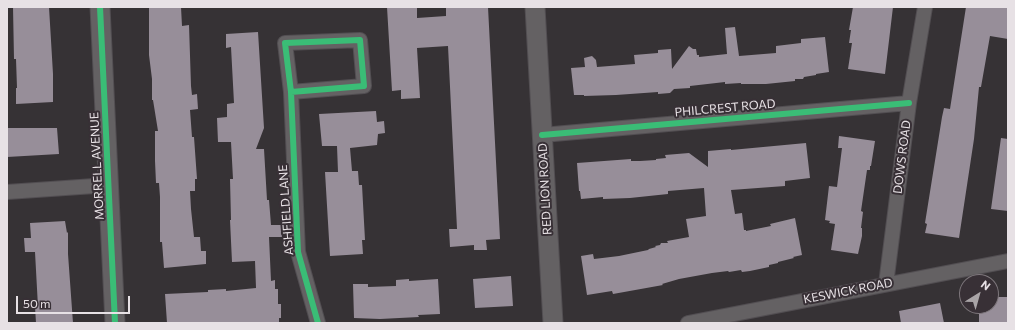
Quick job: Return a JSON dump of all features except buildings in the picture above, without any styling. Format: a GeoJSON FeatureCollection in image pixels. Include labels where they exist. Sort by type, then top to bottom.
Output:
{"type":"FeatureCollection","features":[{"type":"Feature","properties":{"kind":"street","name":"MORRELL AVENUE"},"geometry":{"type":"LineString","coordinates":[[100,7],[115,323]]}},
{"type":"Feature","properties":{"kind":"street","name":"RED LION ROAD"},"geometry":{"type":"LineString","coordinates":[[535,7],[553,323]]}},
{"type":"Feature","properties":{"kind":"street","name":"DOWS ROAD"},"geometry":{"type":"LineString","coordinates":[[886,284],[909,104],[925,7]]}},
{"type":"Feature","properties":{"kind":"street","name":"ASHFIELD LANE"},"geometry":{"type":"LineString","coordinates":[[291,92],[364,86],[360,40],[286,44],[291,92],[298,252],[318,323]]}},
{"type":"Feature","properties":{"kind":"street","name":"PHILCREST ROAD"},"geometry":{"type":"LineString","coordinates":[[542,135],[909,104]]}},
{"type":"Feature","properties":{"kind":"street"},"geometry":{"type":"LineString","coordinates":[[7,192],[109,185]]}},
{"type":"Feature","properties":{"kind":"street","name":"KESWICK ROAD"},"geometry":{"type":"LineString","coordinates":[[688,323],[717,321],[886,284],[1008,261]]}},
{"type":"Feature","properties":{"kind":"cycle path"},"geometry":{"type":"LineString","coordinates":[[100,7],[115,323]]}},
{"type":"Feature","properties":{"kind":"cycle path"},"geometry":{"type":"LineString","coordinates":[[291,92],[364,86],[360,40],[285,43],[291,92],[298,252],[318,323]]}},
{"type":"Feature","properties":{"kind":"cycle path"},"geometry":{"type":"LineString","coordinates":[[542,135],[909,103]]}}]}
